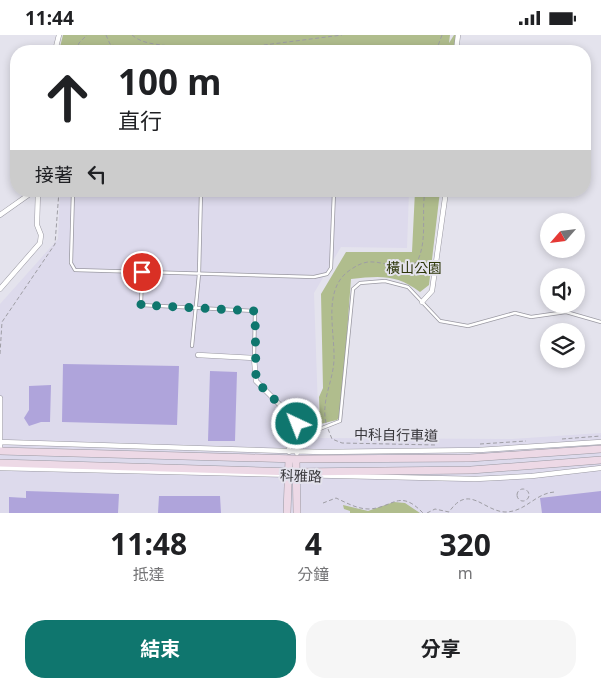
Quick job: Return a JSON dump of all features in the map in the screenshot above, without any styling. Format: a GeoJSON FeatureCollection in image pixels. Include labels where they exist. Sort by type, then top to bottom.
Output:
{"type":"FeatureCollection","features":[{"type":"Feature","properties":{"kind":"street"},"geometry":{"type":"LineString","coordinates":[[0,215],[26,197]]}},
{"type":"Feature","properties":{"kind":"street"},"geometry":{"type":"LineString","coordinates":[[0,289],[40,243],[41,235],[37,225],[38,197]]}},
{"type":"Feature","properties":{"kind":"street"},"geometry":{"type":"LineString","coordinates":[[422,302],[432,291],[445,197]]}},
{"type":"Feature","properties":{"kind":"street"},"geometry":{"type":"LineString","coordinates":[[198,355],[254,358],[256,381],[296,421],[299,431],[293,455]]}},
{"type":"Feature","properties":{"kind":"street"},"geometry":{"type":"LineString","coordinates":[[0,398],[0,450]]}},
{"type":"Feature","properties":{"kind":"street"},"geometry":{"type":"LineString","coordinates":[[286,412],[290,423],[293,455],[287,513]]}},
{"type":"Feature","properties":{"kind":"street","name":"科雅路"},"geometry":{"type":"LineString","coordinates":[[0,442],[293,455],[479,450],[601,442]]}},
{"type":"Feature","properties":{"kind":"street","name":"科雅路"},"geometry":{"type":"LineString","coordinates":[[0,450],[470,458],[601,449]]}},
{"type":"Feature","properties":{"kind":"street","name":"科雅路"},"geometry":{"type":"LineString","coordinates":[[0,463],[292,474],[471,470],[601,460]]}},
{"type":"Feature","properties":{"kind":"street","name":"科雅路"},"geometry":{"type":"LineString","coordinates":[[0,468],[475,479],[532,476],[601,468]]}},
{"type":"Feature","properties":{"kind":"street"},"geometry":{"type":"LineString","coordinates":[[292,474],[297,513]]}},
{"type":"Feature","properties":{"kind":"lane"},"geometry":{"type":"LineString","coordinates":[[73,197],[71,263],[74,270],[314,277],[326,274],[331,268],[334,197]]}},
{"type":"Feature","properties":{"kind":"lane"},"geometry":{"type":"LineString","coordinates":[[192,346],[199,274],[201,197]]}},
{"type":"Feature","properties":{"kind":"lane"},"geometry":{"type":"LineString","coordinates":[[142,272],[141,305],[255,311],[254,358]]}},
{"type":"Feature","properties":{"kind":"lane"},"geometry":{"type":"LineString","coordinates":[[299,431],[327,428],[340,421],[353,289],[360,283],[385,281],[408,287],[440,321],[468,325],[515,313],[531,317],[566,312],[601,322]]}},
{"type":"Feature","properties":{"kind":"path"},"geometry":{"type":"LineString","coordinates":[[78,45],[87,35]]}},
{"type":"Feature","properties":{"kind":"path"},"geometry":{"type":"LineString","coordinates":[[132,35],[150,44],[161,45]]}},
{"type":"Feature","properties":{"kind":"path"},"geometry":{"type":"LineString","coordinates":[[264,45],[342,35]]}},
{"type":"Feature","properties":{"kind":"path"},"geometry":{"type":"LineString","coordinates":[[0,354],[2,322],[55,244],[59,197]]}},
{"type":"Feature","properties":{"kind":"path"},"geometry":{"type":"LineString","coordinates":[[327,428],[323,410],[332,381],[334,360],[332,309],[336,287],[344,274],[362,263],[370,261],[405,268],[416,262],[423,244],[422,216],[424,197]]}},
{"type":"Feature","properties":{"kind":"path","name":"中科自行車道"},"geometry":{"type":"LineString","coordinates":[[327,428],[332,439],[342,443],[436,445]]}},
{"type":"Feature","properties":{"kind":"path"},"geometry":{"type":"LineString","coordinates":[[557,439],[601,436]]}},
{"type":"Feature","properties":{"kind":"path"},"geometry":{"type":"LineString","coordinates":[[475,445],[531,441]]}},
{"type":"Feature","properties":{"kind":"path"},"geometry":{"type":"LineString","coordinates":[[529,496],[522,501],[518,498],[517,494],[521,489],[525,489],[529,496],[536,499]]}},
{"type":"Feature","properties":{"kind":"path"},"geometry":{"type":"LineString","coordinates":[[427,513],[436,509],[449,511],[456,503],[466,499],[480,501],[500,511],[511,511],[526,507],[541,494],[555,492]]}},
{"type":"Feature","properties":{"kind":"path"},"geometry":{"type":"LineString","coordinates":[[323,503],[336,498],[354,507],[369,509],[397,500],[411,503],[422,513]]}},
{"type":"Feature","properties":{"kind":"shaded area"},"geometry":{"type":"Polygon","coordinates":[[[60,197],[409,197],[407,248],[341,247],[314,293],[319,438],[512,439],[601,433],[601,513],[0,513],[0,304],[58,239],[60,197]]]}},
{"type":"Feature","properties":{"kind":"green space"},"geometry":{"type":"Polygon","coordinates":[[[63,35],[450,35],[449,43],[454,35],[458,35],[457,45],[60,45],[63,35]]]}},
{"type":"Feature","properties":{"kind":"green space","name":"橫山公園"},"geometry":{"type":"Polygon","coordinates":[[[415,197],[439,197],[429,285],[420,292],[395,279],[371,277],[351,279],[341,415],[337,420],[320,424],[319,397],[323,388],[321,294],[346,252],[412,252],[415,197]]]}},
{"type":"Feature","properties":{"kind":"green space"},"geometry":{"type":"Polygon","coordinates":[[[394,502],[405,503],[420,513],[350,513],[350,511],[344,509],[343,505],[368,511],[394,502]]]}},
{"type":"Feature","properties":{"kind":"building"},"geometry":{"type":"Polygon","coordinates":[[[63,364],[179,366],[177,425],[62,422],[63,364]]]}},
{"type":"Feature","properties":{"kind":"building"},"geometry":{"type":"Polygon","coordinates":[[[210,371],[237,372],[235,441],[208,441],[210,371]]]}},
{"type":"Feature","properties":{"kind":"building"},"geometry":{"type":"Polygon","coordinates":[[[51,385],[50,422],[41,422],[29,426],[24,418],[29,410],[29,386],[51,385]]]}},
{"type":"Feature","properties":{"kind":"building"},"geometry":{"type":"Polygon","coordinates":[[[26,491],[119,494],[118,513],[9,513],[9,497],[26,498],[26,491]]]}},
{"type":"Feature","properties":{"kind":"building"},"geometry":{"type":"Polygon","coordinates":[[[601,491],[601,513],[542,513],[540,498],[601,491]]]}},
{"type":"Feature","properties":{"kind":"building"},"geometry":{"type":"Polygon","coordinates":[[[159,496],[220,496],[221,513],[158,513],[159,496]]]}},
{"type":"Feature","properties":{"kind":"route"},"geometry":{"type":"LineString","coordinates":[[142,272],[141,305],[255,311],[254,371],[256,381],[297,424]]}}]}
